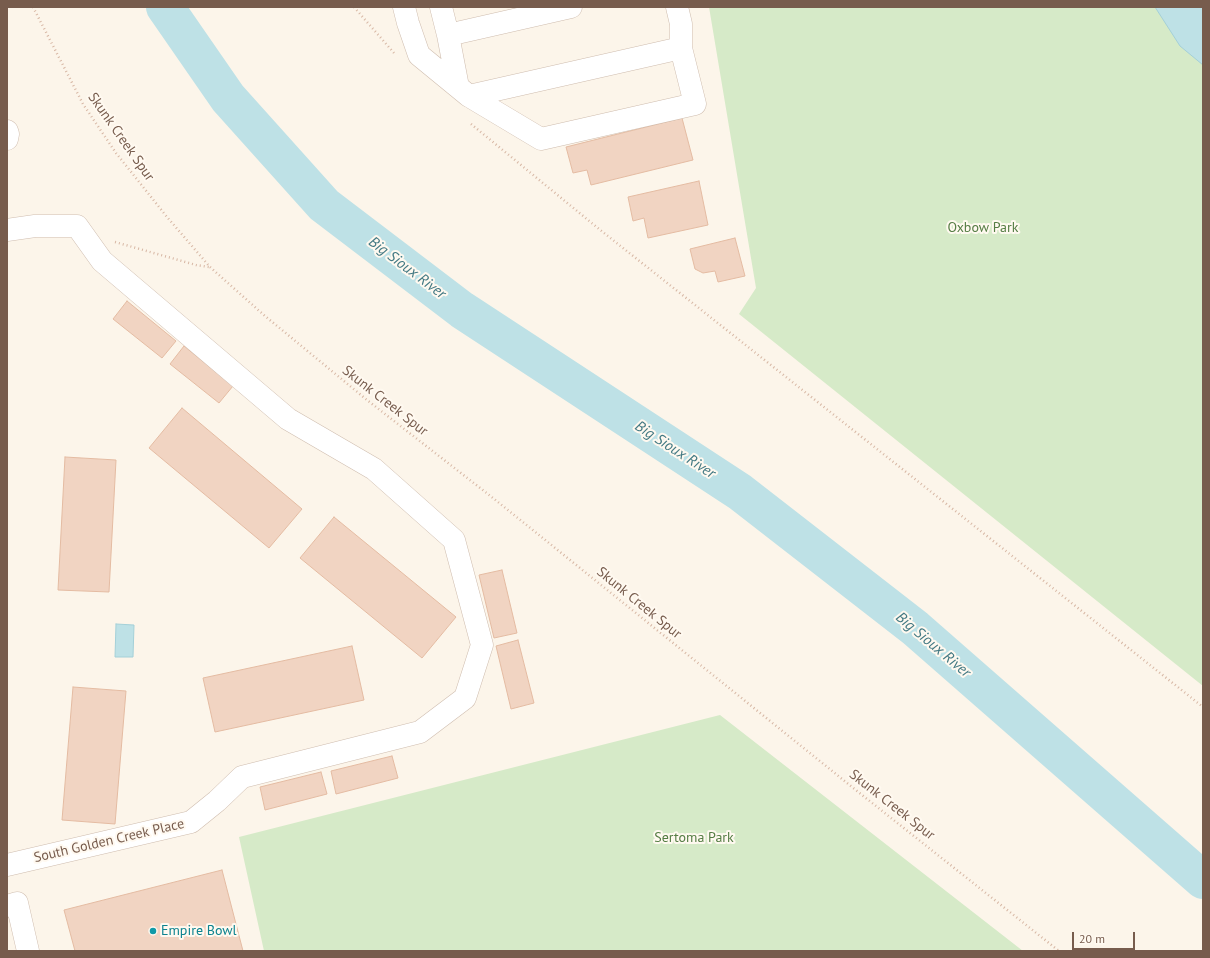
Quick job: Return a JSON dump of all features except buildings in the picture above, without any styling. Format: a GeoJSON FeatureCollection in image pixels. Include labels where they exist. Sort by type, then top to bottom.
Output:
{"type":"FeatureCollection","features":[{"type":"Feature","properties":{"kind":"street"},"geometry":{"type":"LineString","coordinates":[[404,7],[419,55],[464,91],[541,139],[694,104],[681,48],[679,16]]}},
{"type":"Feature","properties":{"kind":"street"},"geometry":{"type":"LineString","coordinates":[[441,7],[464,91]]}},
{"type":"Feature","properties":{"kind":"street"},"geometry":{"type":"LineString","coordinates":[[448,35],[572,7]]}},
{"type":"Feature","properties":{"kind":"street"},"geometry":{"type":"LineString","coordinates":[[464,91],[681,48]]}},
{"type":"Feature","properties":{"kind":"street"},"geometry":{"type":"LineString","coordinates":[[7,131],[7,139]]}},
{"type":"Feature","properties":{"kind":"street","name":"South Golden Creek Place"},"geometry":{"type":"LineString","coordinates":[[7,230],[35,226],[77,226],[102,260],[288,419],[374,469],[454,540],[482,645],[465,698],[420,732],[242,777],[218,801],[191,822],[7,865]]}},
{"type":"Feature","properties":{"kind":"street"},"geometry":{"type":"LineString","coordinates":[[7,906],[17,903],[28,951]]}},
{"type":"Feature","properties":{"kind":"path","name":"Skunk Creek Spur"},"geometry":{"type":"LineString","coordinates":[[32,7],[83,104],[116,153],[167,217],[210,267],[265,316],[367,400],[493,498],[1058,951]]}},
{"type":"Feature","properties":{"kind":"path"},"geometry":{"type":"LineString","coordinates":[[354,7],[397,56]]}},
{"type":"Feature","properties":{"kind":"path"},"geometry":{"type":"LineString","coordinates":[[466,120],[599,230],[1203,707]]}},
{"type":"Feature","properties":{"kind":"path"},"geometry":{"type":"LineString","coordinates":[[109,240],[196,265],[210,267]]}},
{"type":"Feature","properties":{"kind":"green space","name":"Oxbow Park"},"geometry":{"type":"Polygon","coordinates":[[[709,7],[1203,7],[1203,686],[739,314],[756,288],[709,7]]]}},
{"type":"Feature","properties":{"kind":"green space","name":"Sertoma Park"},"geometry":{"type":"Polygon","coordinates":[[[720,715],[1023,951],[264,951],[239,837],[720,715]]]}},
{"type":"Feature","properties":{"kind":"water"},"geometry":{"type":"Polygon","coordinates":[[[1155,7],[1203,7],[1203,65],[1180,46],[1155,7]]]}},
{"type":"Feature","properties":{"kind":"water"},"geometry":{"type":"Polygon","coordinates":[[[116,624],[134,625],[133,657],[115,657],[116,624]]]}},
{"type":"Feature","properties":{"kind":"waterway","name":"Big Sioux River"},"geometry":{"type":"LineString","coordinates":[[165,7],[228,98],[324,205],[462,310],[740,492],[915,628],[1203,880]]}},
{"type":"Feature","properties":{"kind":"place","name":"Empire Bowl"},"geometry":{"type":"Point","coordinates":[153,931]}}]}
